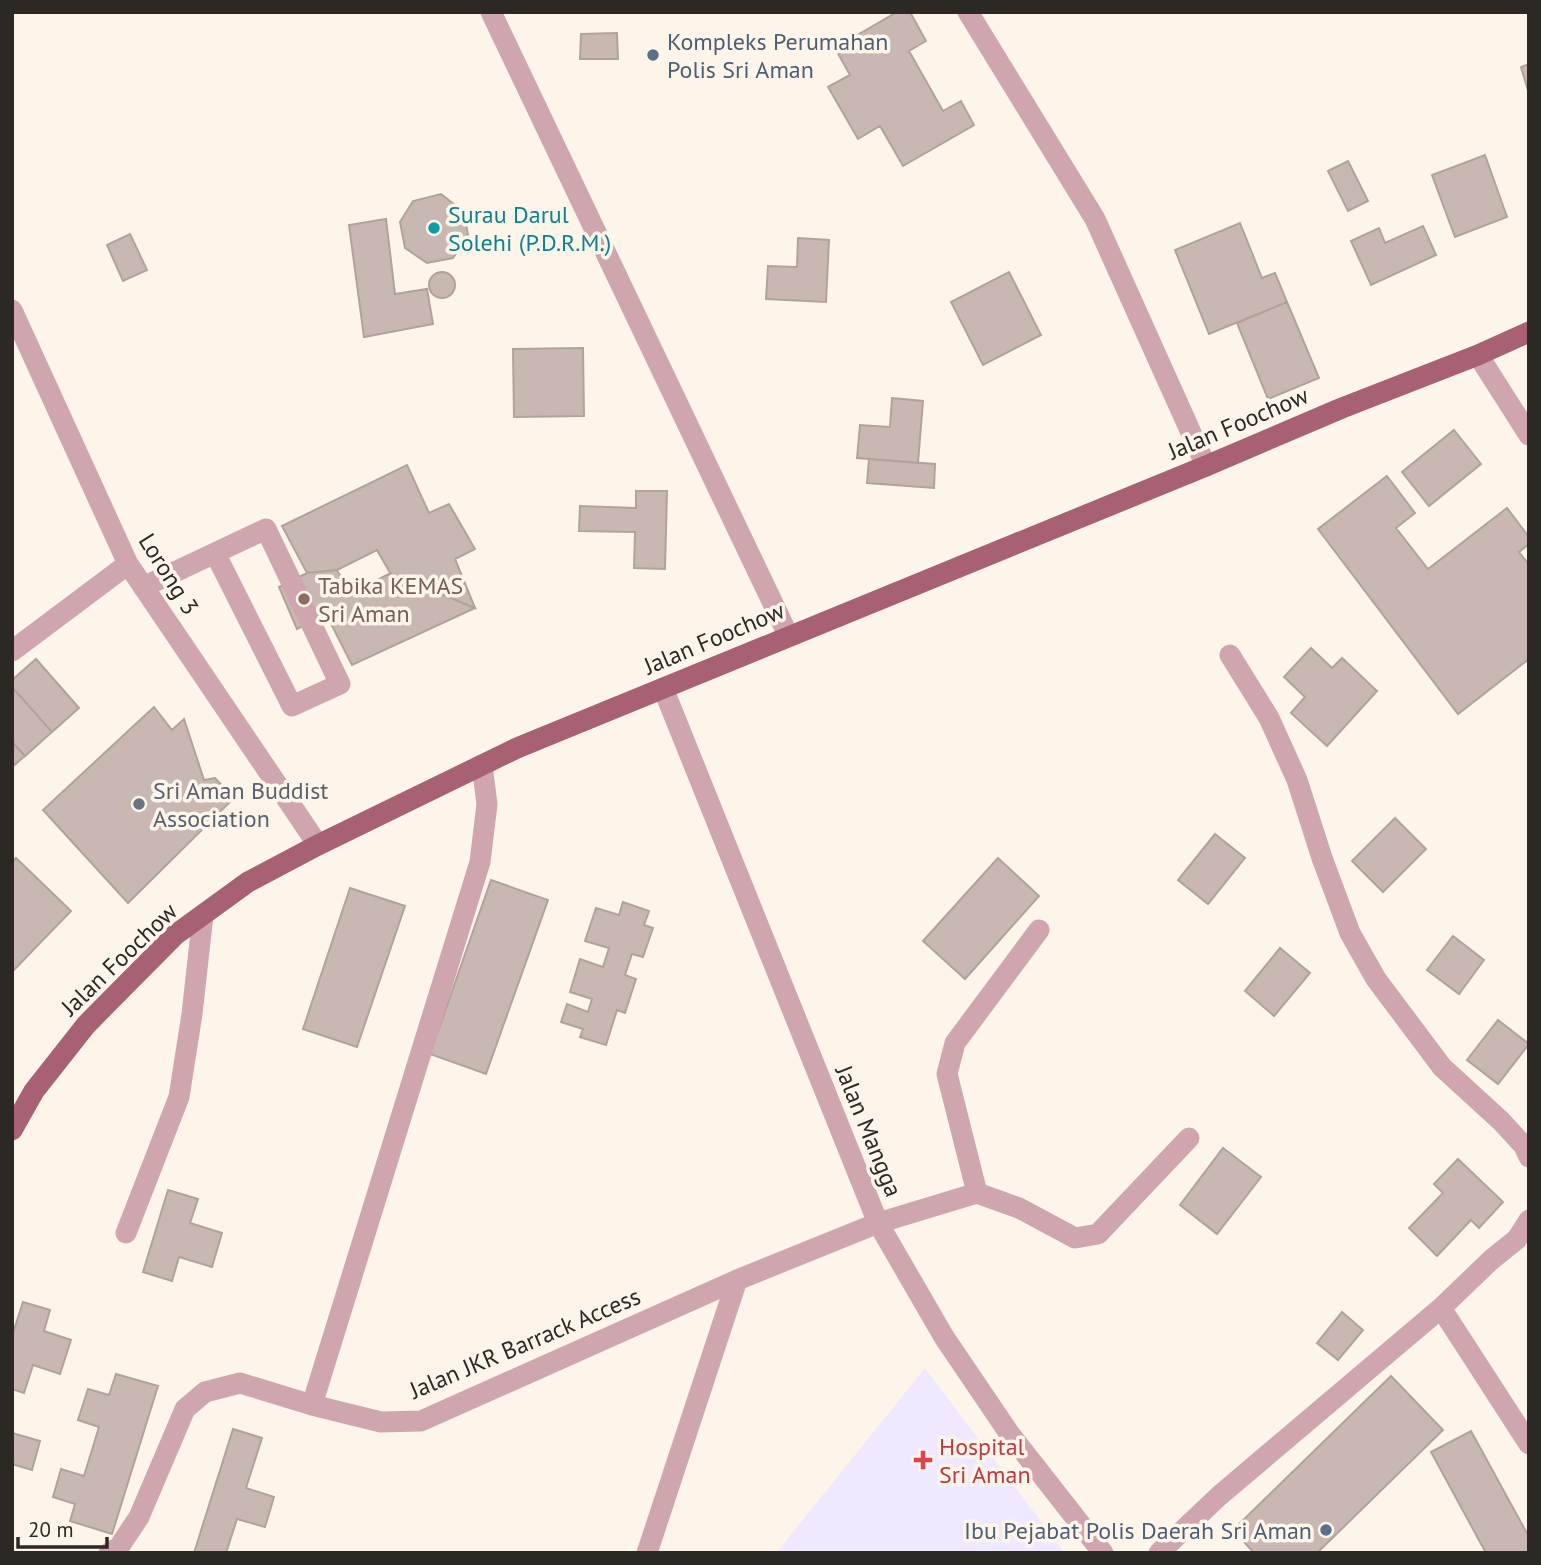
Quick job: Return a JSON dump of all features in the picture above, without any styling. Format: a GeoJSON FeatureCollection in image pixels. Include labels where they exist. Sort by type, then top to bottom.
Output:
{"type":"FeatureCollection","features":[{"type":"Feature","properties":{"kind":"main road","name":"Jalan Foochow"},"geometry":{"type":"LineString","coordinates":[[12,1130],[34,1091],[86,1025],[175,936],[248,882],[318,845],[517,748],[1529,332]]}},
{"type":"Feature","properties":{"kind":"street"},"geometry":{"type":"LineString","coordinates":[[491,12],[788,635]]}},
{"type":"Feature","properties":{"kind":"street"},"geometry":{"type":"LineString","coordinates":[[968,12],[1095,219],[1206,466]]}},
{"type":"Feature","properties":{"kind":"street","name":"Lorong 3"},"geometry":{"type":"LineString","coordinates":[[12,310],[128,564],[318,845]]}},
{"type":"Feature","properties":{"kind":"street"},"geometry":{"type":"LineString","coordinates":[[1478,355],[1529,435]]}},
{"type":"Feature","properties":{"kind":"street"},"geometry":{"type":"LineString","coordinates":[[143,587],[215,553],[266,529],[340,684],[292,706],[215,553]]}},
{"type":"Feature","properties":{"kind":"street"},"geometry":{"type":"LineString","coordinates":[[12,651],[128,564]]}},
{"type":"Feature","properties":{"kind":"street"},"geometry":{"type":"LineString","coordinates":[[1230,654],[1269,718],[1297,780],[1350,933],[1376,979],[1442,1067],[1501,1121],[1524,1146],[1529,1157]]}},
{"type":"Feature","properties":{"kind":"street","name":"Jalan Mangga"},"geometry":{"type":"LineString","coordinates":[[663,688],[878,1223],[944,1337],[1009,1433],[1103,1553]]}},
{"type":"Feature","properties":{"kind":"street"},"geometry":{"type":"LineString","coordinates":[[312,1405],[480,862],[487,804],[482,765]]}},
{"type":"Feature","properties":{"kind":"street"},"geometry":{"type":"LineString","coordinates":[[126,1233],[179,1097],[203,915]]}},
{"type":"Feature","properties":{"kind":"street"},"geometry":{"type":"LineString","coordinates":[[1039,930],[955,1043],[947,1074],[977,1193],[1019,1208],[1075,1238],[1098,1234],[1189,1138]]}},
{"type":"Feature","properties":{"kind":"street","name":"Jalan JKR Barrack Access"},"geometry":{"type":"LineString","coordinates":[[109,1553],[119,1547],[139,1517],[185,1409],[205,1392],[240,1382],[312,1405],[381,1422],[421,1421],[737,1280],[878,1223],[977,1193]]}},
{"type":"Feature","properties":{"kind":"street"},"geometry":{"type":"LineString","coordinates":[[1159,1553],[1219,1496],[1441,1308],[1517,1239],[1529,1220]]}},
{"type":"Feature","properties":{"kind":"street"},"geometry":{"type":"LineString","coordinates":[[647,1553],[737,1280]]}},
{"type":"Feature","properties":{"kind":"street"},"geometry":{"type":"LineString","coordinates":[[1441,1308],[1529,1444]]}},
{"type":"Feature","properties":{"kind":"shaded area","name":"Hospital Sri Aman"},"geometry":{"type":"Polygon","coordinates":[[[925,1368],[1065,1553],[776,1553],[925,1368]]]}},
{"type":"Feature","properties":{"kind":"building"},"geometry":{"type":"Polygon","coordinates":[[[897,12],[910,12],[926,41],[909,51],[943,111],[961,101],[974,125],[903,166],[880,126],[858,139],[828,87],[850,75],[835,48],[897,12]]]}},
{"type":"Feature","properties":{"kind":"building"},"geometry":{"type":"Polygon","coordinates":[[[617,33],[618,59],[580,59],[581,34],[617,33]]]}},
{"type":"Feature","properties":{"kind":"building"},"geometry":{"type":"Polygon","coordinates":[[[1529,64],[1529,94],[1521,67],[1529,64]]]}},
{"type":"Feature","properties":{"kind":"building"},"geometry":{"type":"Polygon","coordinates":[[[1485,155],[1507,217],[1455,237],[1432,175],[1485,155]]]}},
{"type":"Feature","properties":{"kind":"building"},"geometry":{"type":"Polygon","coordinates":[[[1348,161],[1368,201],[1348,211],[1328,171],[1348,161]]]}},
{"type":"Feature","properties":{"kind":"building","name":"Surau Darul Solehi (P.D.R.M.)"},"geometry":{"type":"Polygon","coordinates":[[[441,194],[464,212],[468,235],[453,258],[427,263],[405,248],[400,222],[413,201],[441,194]]]}},
{"type":"Feature","properties":{"kind":"building"},"geometry":{"type":"Polygon","coordinates":[[[386,219],[395,294],[427,289],[433,324],[364,337],[349,225],[386,219]]]}},
{"type":"Feature","properties":{"kind":"building"},"geometry":{"type":"Polygon","coordinates":[[[1240,223],[1262,278],[1275,273],[1287,302],[1209,334],[1175,250],[1240,223]]]}},
{"type":"Feature","properties":{"kind":"building"},"geometry":{"type":"Polygon","coordinates":[[[1423,226],[1436,255],[1371,285],[1351,241],[1379,228],[1385,243],[1423,226]]]}},
{"type":"Feature","properties":{"kind":"building"},"geometry":{"type":"Polygon","coordinates":[[[130,234],[147,270],[123,281],[107,245],[130,234]]]}},
{"type":"Feature","properties":{"kind":"building"},"geometry":{"type":"Polygon","coordinates":[[[798,238],[829,240],[826,302],[766,299],[768,266],[797,267],[798,238]]]}},
{"type":"Feature","properties":{"kind":"building"},"geometry":{"type":"Polygon","coordinates":[[[442,272],[451,276],[455,285],[451,294],[442,298],[433,294],[429,285],[433,276],[442,272]]]}},
{"type":"Feature","properties":{"kind":"building"},"geometry":{"type":"Polygon","coordinates":[[[1009,272],[1041,335],[983,365],[951,302],[1009,272]]]}},
{"type":"Feature","properties":{"kind":"building"},"geometry":{"type":"Polygon","coordinates":[[[1287,302],[1319,378],[1268,399],[1237,323],[1287,302]]]}},
{"type":"Feature","properties":{"kind":"building"},"geometry":{"type":"Polygon","coordinates":[[[583,348],[584,416],[514,417],[513,349],[583,348]]]}},
{"type":"Feature","properties":{"kind":"building"},"geometry":{"type":"Polygon","coordinates":[[[892,398],[923,401],[918,463],[857,458],[860,425],[890,427],[892,398]]]}},
{"type":"Feature","properties":{"kind":"building"},"geometry":{"type":"Polygon","coordinates":[[[1454,430],[1481,464],[1429,506],[1402,472],[1454,430]]]}},
{"type":"Feature","properties":{"kind":"building"},"geometry":{"type":"Polygon","coordinates":[[[869,459],[935,464],[934,488],[867,483],[869,459]]]}},
{"type":"Feature","properties":{"kind":"building"},"geometry":{"type":"Polygon","coordinates":[[[407,465],[429,513],[449,504],[475,549],[455,559],[475,608],[407,580],[397,585],[377,550],[337,570],[307,573],[282,526],[407,465]]]}},
{"type":"Feature","properties":{"kind":"building"},"geometry":{"type":"Polygon","coordinates":[[[1387,476],[1415,513],[1396,528],[1428,569],[1507,508],[1529,537],[1529,544],[1519,552],[1529,565],[1529,659],[1458,714],[1318,529],[1387,476]]]}},
{"type":"Feature","properties":{"kind":"building"},"geometry":{"type":"Polygon","coordinates":[[[636,491],[667,491],[665,569],[634,568],[635,532],[579,531],[580,506],[636,508],[636,491]]]}},
{"type":"Feature","properties":{"kind":"building"},"geometry":{"type":"Polygon","coordinates":[[[337,570],[350,593],[389,574],[397,585],[407,580],[475,608],[352,665],[326,614],[297,629],[279,587],[307,573],[337,570]]]}},
{"type":"Feature","properties":{"kind":"building"},"geometry":{"type":"Polygon","coordinates":[[[1311,648],[1332,668],[1342,658],[1377,691],[1327,746],[1291,713],[1305,697],[1284,677],[1311,648]]]}},
{"type":"Feature","properties":{"kind":"building"},"geometry":{"type":"Polygon","coordinates":[[[36,659],[79,708],[52,732],[12,687],[12,680],[36,659]]]}},
{"type":"Feature","properties":{"kind":"building"},"geometry":{"type":"Polygon","coordinates":[[[12,687],[52,732],[25,756],[12,742],[12,687]]]}},
{"type":"Feature","properties":{"kind":"building","name":"Sri Aman Buddist Association"},"geometry":{"type":"Polygon","coordinates":[[[154,707],[172,730],[184,719],[204,780],[215,778],[234,798],[128,903],[43,810],[154,707]]]}},
{"type":"Feature","properties":{"kind":"building"},"geometry":{"type":"Polygon","coordinates":[[[12,742],[25,756],[12,767],[12,742]]]}},
{"type":"Feature","properties":{"kind":"building"},"geometry":{"type":"Polygon","coordinates":[[[1395,818],[1426,849],[1383,892],[1352,861],[1395,818]]]}},
{"type":"Feature","properties":{"kind":"building"},"geometry":{"type":"Polygon","coordinates":[[[1215,834],[1245,858],[1208,904],[1178,880],[1215,834]]]}},
{"type":"Feature","properties":{"kind":"building"},"geometry":{"type":"Polygon","coordinates":[[[16,858],[71,911],[12,972],[12,862],[16,858]]]}},
{"type":"Feature","properties":{"kind":"building"},"geometry":{"type":"Polygon","coordinates":[[[998,858],[1039,896],[965,979],[923,941],[998,858]]]}},
{"type":"Feature","properties":{"kind":"building"},"geometry":{"type":"Polygon","coordinates":[[[491,880],[548,900],[486,1074],[430,1054],[491,880]]]}},
{"type":"Feature","properties":{"kind":"building"},"geometry":{"type":"Polygon","coordinates":[[[350,888],[405,906],[357,1047],[303,1029],[350,888]]]}},
{"type":"Feature","properties":{"kind":"building"},"geometry":{"type":"Polygon","coordinates":[[[623,902],[649,911],[644,925],[653,928],[643,957],[632,954],[625,975],[636,979],[625,1013],[617,1010],[606,1045],[580,1037],[583,1029],[561,1022],[567,1004],[588,1012],[592,999],[570,992],[580,959],[603,967],[609,948],[585,941],[596,908],[619,915],[623,902]]]}},
{"type":"Feature","properties":{"kind":"building"},"geometry":{"type":"Polygon","coordinates":[[[1453,936],[1484,960],[1459,994],[1427,970],[1453,936]]]}},
{"type":"Feature","properties":{"kind":"building"},"geometry":{"type":"Polygon","coordinates":[[[1280,948],[1310,973],[1274,1016],[1245,991],[1280,948]]]}},
{"type":"Feature","properties":{"kind":"building"},"geometry":{"type":"Polygon","coordinates":[[[1498,1020],[1529,1044],[1498,1084],[1467,1060],[1498,1020]]]}},
{"type":"Feature","properties":{"kind":"building"},"geometry":{"type":"Polygon","coordinates":[[[1223,1148],[1261,1177],[1217,1234],[1180,1205],[1223,1148]]]}},
{"type":"Feature","properties":{"kind":"building"},"geometry":{"type":"Polygon","coordinates":[[[1458,1159],[1503,1202],[1479,1228],[1471,1220],[1437,1256],[1409,1228],[1443,1193],[1434,1184],[1458,1159]]]}},
{"type":"Feature","properties":{"kind":"building"},"geometry":{"type":"Polygon","coordinates":[[[168,1190],[198,1199],[190,1223],[222,1233],[212,1267],[179,1257],[172,1281],[143,1272],[168,1190]]]}},
{"type":"Feature","properties":{"kind":"building"},"geometry":{"type":"Polygon","coordinates":[[[23,1302],[50,1310],[44,1331],[71,1340],[60,1374],[33,1365],[24,1393],[12,1389],[12,1336],[23,1302]]]}},
{"type":"Feature","properties":{"kind":"building"},"geometry":{"type":"Polygon","coordinates":[[[1342,1312],[1363,1330],[1338,1360],[1317,1343],[1342,1312]]]}},
{"type":"Feature","properties":{"kind":"building"},"geometry":{"type":"Polygon","coordinates":[[[116,1374],[158,1386],[112,1534],[70,1521],[75,1504],[53,1497],[61,1469],[84,1476],[99,1427],[78,1420],[88,1389],[109,1395],[116,1374]]]}},
{"type":"Feature","properties":{"kind":"building"},"geometry":{"type":"Polygon","coordinates":[[[1391,1376],[1443,1430],[1317,1553],[1254,1553],[1233,1530],[1391,1376]]]}},
{"type":"Feature","properties":{"kind":"building"},"geometry":{"type":"Polygon","coordinates":[[[233,1429],[262,1438],[246,1488],[274,1497],[265,1527],[237,1519],[226,1553],[194,1553],[233,1429]]]}},
{"type":"Feature","properties":{"kind":"building"},"geometry":{"type":"Polygon","coordinates":[[[1471,1431],[1529,1537],[1529,1553],[1486,1553],[1431,1452],[1471,1431]]]}},
{"type":"Feature","properties":{"kind":"building"},"geometry":{"type":"Polygon","coordinates":[[[12,1433],[40,1441],[32,1470],[12,1464],[12,1433]]]}},
{"type":"Feature","properties":{"kind":"place","name":"Kompleks Perumahan Polis Sri Aman"},"geometry":{"type":"Point","coordinates":[653,55]}},
{"type":"Feature","properties":{"kind":"place","name":"Surau Darul Solehi (P.D.R.M.)"},"geometry":{"type":"Point","coordinates":[434,228]}},
{"type":"Feature","properties":{"kind":"place","name":"Tabika KEMAS Sri Aman"},"geometry":{"type":"Point","coordinates":[304,599]}},
{"type":"Feature","properties":{"kind":"place","name":"Sri Aman Buddist Association"},"geometry":{"type":"Point","coordinates":[139,804]}},
{"type":"Feature","properties":{"kind":"place","name":"Hospital Sri Aman"},"geometry":{"type":"Point","coordinates":[923,1460]}},
{"type":"Feature","properties":{"kind":"place","name":"Ibu Pejabat Polis Daerah Sri Aman"},"geometry":{"type":"Point","coordinates":[1326,1530]}}]}
